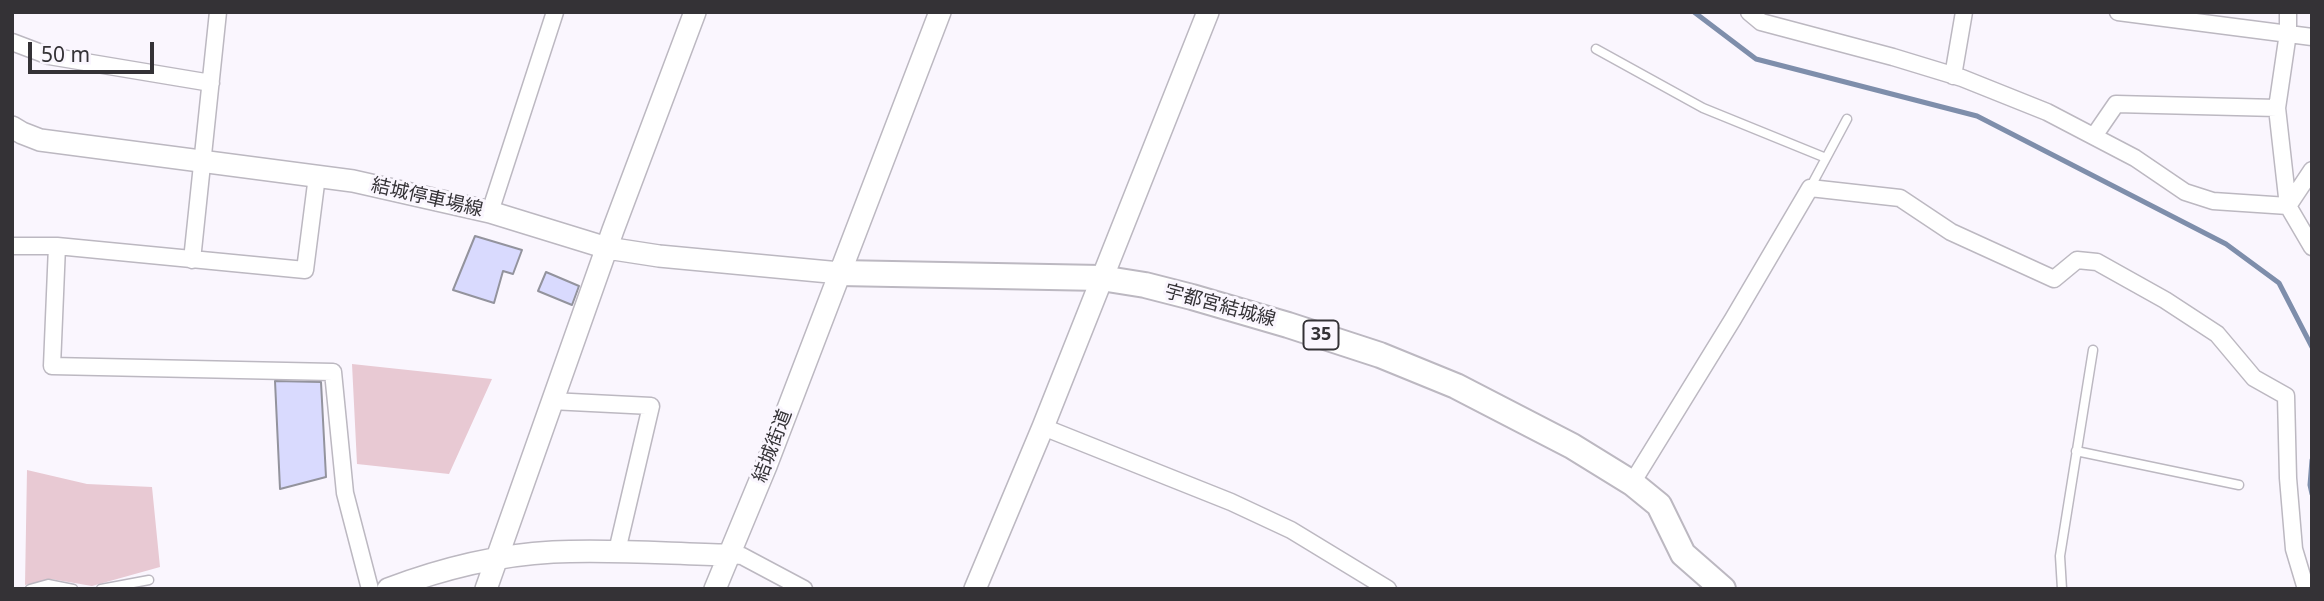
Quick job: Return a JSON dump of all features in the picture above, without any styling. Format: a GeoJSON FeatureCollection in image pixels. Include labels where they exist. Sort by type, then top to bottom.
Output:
{"type":"FeatureCollection","features":[{"type":"Feature","properties":{"kind":"main road"},"geometry":{"type":"LineString","coordinates":[[486,589],[551,401],[695,12]]}},
{"type":"Feature","properties":{"kind":"main road","name":"結城街道"},"geometry":{"type":"LineString","coordinates":[[716,589],[940,12]]}},
{"type":"Feature","properties":{"kind":"main road"},"geometry":{"type":"LineString","coordinates":[[975,589],[1208,12]]}},
{"type":"Feature","properties":{"kind":"main road","name":"結城停車場線"},"geometry":{"type":"LineString","coordinates":[[12,127],[40,140],[386,187],[490,212],[607,248],[659,256],[841,272]]}},
{"type":"Feature","properties":{"kind":"main road","name":"宇都宮結城線"},"geometry":{"type":"LineString","coordinates":[[841,272],[1101,278],[1192,297],[1288,324],[1380,355],[1456,386],[1572,446],[1632,482],[1659,506],[1683,554],[1723,589]]}},
{"type":"Feature","properties":{"kind":"main road"},"geometry":{"type":"LineString","coordinates":[[387,589],[448,568],[496,558],[553,552],[729,555]]}},
{"type":"Feature","properties":{"kind":"street"},"geometry":{"type":"LineString","coordinates":[[192,260],[218,12]]}},
{"type":"Feature","properties":{"kind":"street"},"geometry":{"type":"LineString","coordinates":[[490,212],[555,12]]}},
{"type":"Feature","properties":{"kind":"street"},"geometry":{"type":"LineString","coordinates":[[1749,12],[1761,22],[1893,57],[1953,76],[2047,112],[2135,158],[2185,191],[2213,201],[2288,206]]}},
{"type":"Feature","properties":{"kind":"street"},"geometry":{"type":"LineString","coordinates":[[1953,76],[1964,12]]}},
{"type":"Feature","properties":{"kind":"street"},"geometry":{"type":"LineString","coordinates":[[2118,12],[2312,37]]}},
{"type":"Feature","properties":{"kind":"street"},"geometry":{"type":"LineString","coordinates":[[2288,12],[2288,33],[2277,108],[2288,206],[2312,247]]}},
{"type":"Feature","properties":{"kind":"street"},"geometry":{"type":"LineString","coordinates":[[12,42],[49,56],[211,83]]}},
{"type":"Feature","properties":{"kind":"street"},"geometry":{"type":"LineString","coordinates":[[2094,136],[2116,104],[2277,108]]}},
{"type":"Feature","properties":{"kind":"street"},"geometry":{"type":"LineString","coordinates":[[2288,206],[2312,170]]}},
{"type":"Feature","properties":{"kind":"street"},"geometry":{"type":"LineString","coordinates":[[12,246],[57,246],[305,270],[317,176]]}},
{"type":"Feature","properties":{"kind":"street"},"geometry":{"type":"LineString","coordinates":[[1632,482],[1733,320],[1810,188],[1900,198],[1951,232],[2054,279],[2077,260],[2097,262],[2165,300],[2217,334],[2255,378],[2286,396],[2288,478],[2294,549],[2306,589]]}},
{"type":"Feature","properties":{"kind":"street"},"geometry":{"type":"LineString","coordinates":[[57,246],[52,366],[333,372],[345,493],[370,589]]}},
{"type":"Feature","properties":{"kind":"street"},"geometry":{"type":"LineString","coordinates":[[551,401],[651,405],[617,551]]}},
{"type":"Feature","properties":{"kind":"street"},"geometry":{"type":"LineString","coordinates":[[1043,426],[1231,502],[1291,530],[1383,587]]}},
{"type":"Feature","properties":{"kind":"street"},"geometry":{"type":"LineString","coordinates":[[729,555],[742,556],[804,589]]}},
{"type":"Feature","properties":{"kind":"lane"},"geometry":{"type":"LineString","coordinates":[[1596,49],[1703,108],[1826,158]]}},
{"type":"Feature","properties":{"kind":"lane"},"geometry":{"type":"LineString","coordinates":[[1810,188],[1847,119]]}},
{"type":"Feature","properties":{"kind":"lane"},"geometry":{"type":"LineString","coordinates":[[2062,589],[2060,556],[2094,350]]}},
{"type":"Feature","properties":{"kind":"lane"},"geometry":{"type":"LineString","coordinates":[[2076,451],[2239,485]]}},
{"type":"Feature","properties":{"kind":"lane"},"geometry":{"type":"LineString","coordinates":[[101,589],[149,580]]}},
{"type":"Feature","properties":{"kind":"lane"},"geometry":{"type":"LineString","coordinates":[[30,589],[48,584],[74,589]]}},
{"type":"Feature","properties":{"kind":"shaded area"},"geometry":{"type":"Polygon","coordinates":[[[352,364],[492,379],[449,474],[357,464],[352,364]]]}},
{"type":"Feature","properties":{"kind":"shaded area"},"geometry":{"type":"Polygon","coordinates":[[[27,470],[87,484],[152,487],[160,567],[92,586],[51,579],[25,585],[27,470]]]}},
{"type":"Feature","properties":{"kind":"building"},"geometry":{"type":"Polygon","coordinates":[[[475,236],[522,250],[513,274],[503,271],[494,303],[453,290],[475,236]]]}},
{"type":"Feature","properties":{"kind":"building"},"geometry":{"type":"Polygon","coordinates":[[[546,272],[579,286],[572,305],[538,291],[546,272]]]}},
{"type":"Feature","properties":{"kind":"building"},"geometry":{"type":"Polygon","coordinates":[[[275,381],[321,382],[326,477],[280,489],[275,381]]]}},
{"type":"Feature","properties":{"kind":"waterway"},"geometry":{"type":"LineString","coordinates":[[1694,12],[1756,59],[1977,116],[2226,244],[2279,283],[2312,347]]}},
{"type":"Feature","properties":{"kind":"waterway"},"geometry":{"type":"LineString","coordinates":[[2312,460],[2312,494]]}}]}
